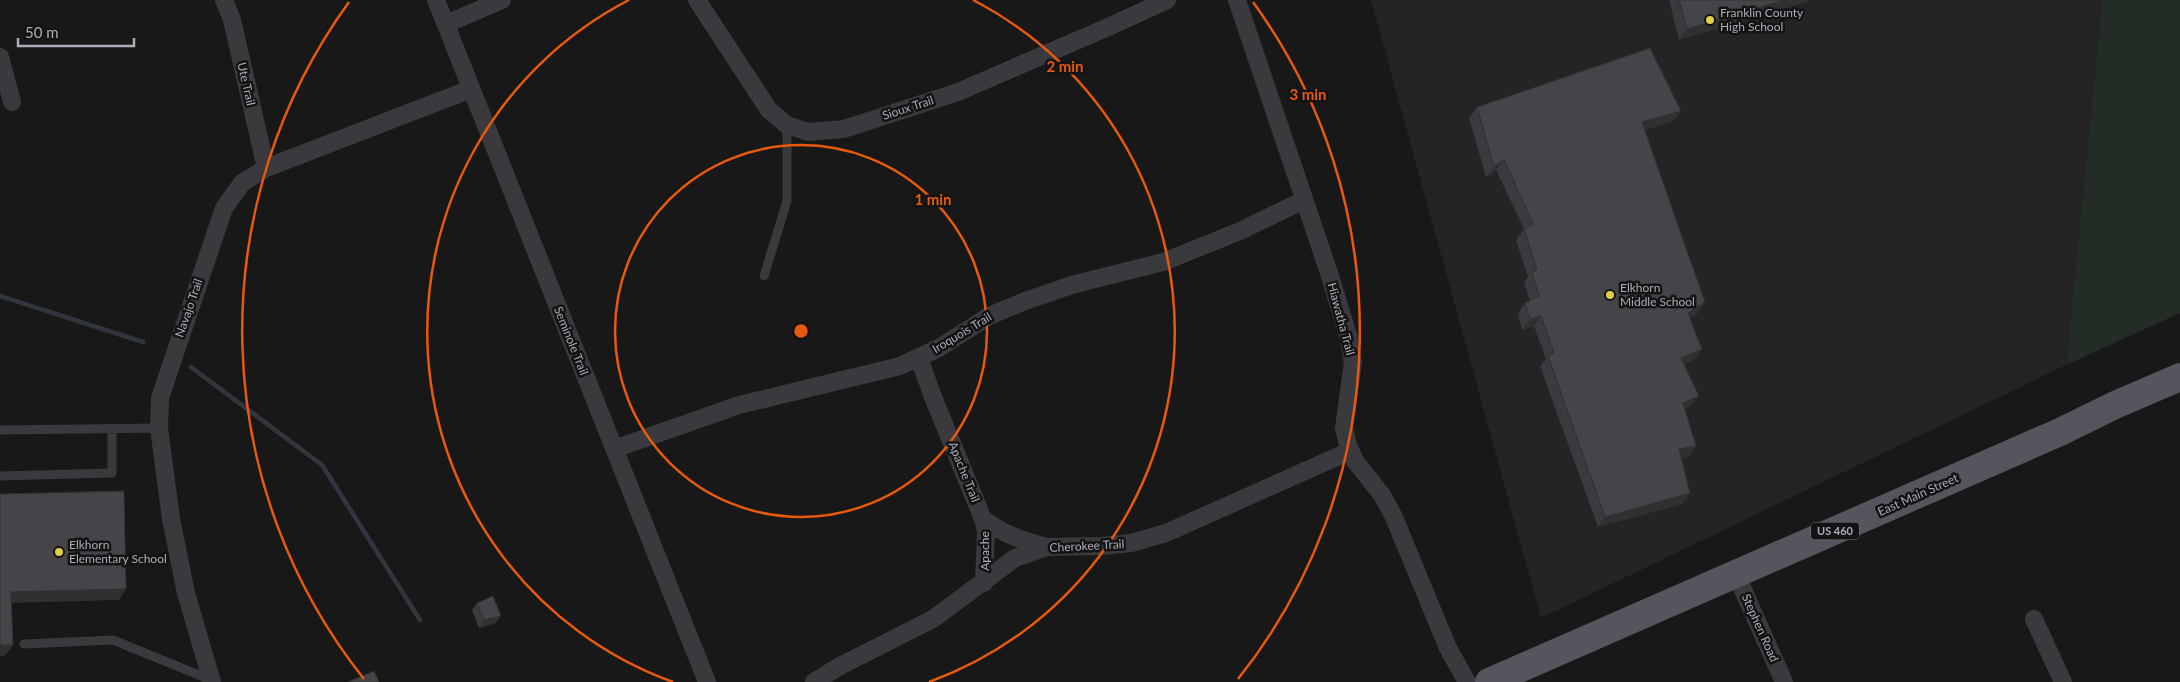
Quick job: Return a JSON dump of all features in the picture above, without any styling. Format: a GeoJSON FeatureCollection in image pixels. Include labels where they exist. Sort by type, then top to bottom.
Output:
{"type":"FeatureCollection","features":[{"type":"Feature","properties":{"kind":"main road","name":"East Main Street"},"geometry":{"type":"LineString","coordinates":[[1489,682],[2060,432],[2180,377]]}},
{"type":"Feature","properties":{"kind":"street","name":"Ute Trail"},"geometry":{"type":"LineString","coordinates":[[224,0],[232,20],[266,168]]}},
{"type":"Feature","properties":{"kind":"street","name":"Seminole Trail"},"geometry":{"type":"LineString","coordinates":[[436,0],[707,682]]}},
{"type":"Feature","properties":{"kind":"street"},"geometry":{"type":"LineString","coordinates":[[446,24],[502,0]]}},
{"type":"Feature","properties":{"kind":"street","name":"Sioux Trail"},"geometry":{"type":"LineString","coordinates":[[697,0],[769,110],[787,126],[808,132],[844,129],[958,92],[1167,0]]}},
{"type":"Feature","properties":{"kind":"street","name":"Hiawatha Trail"},"geometry":{"type":"LineString","coordinates":[[1237,0],[1329,273],[1350,344],[1353,372],[1344,428],[1350,451],[1382,495],[1393,514],[1448,648],[1466,682]]}},
{"type":"Feature","properties":{"kind":"street"},"geometry":{"type":"LineString","coordinates":[[0,57],[12,102]]}},
{"type":"Feature","properties":{"kind":"street","name":"Navajo Trail"},"geometry":{"type":"LineString","coordinates":[[212,681],[186,593],[172,519],[159,428],[160,398],[165,380],[224,208],[242,183],[266,168],[471,89]]}},
{"type":"Feature","properties":{"kind":"street","name":"Iroquois Trail"},"geometry":{"type":"LineString","coordinates":[[614,449],[739,405],[874,373],[919,358],[950,342],[989,316],[1025,301],[1075,284],[1162,262],[1240,231],[1304,200]]}},
{"type":"Feature","properties":{"kind":"street","name":"Apache Trail"},"geometry":{"type":"LineString","coordinates":[[919,358],[983,519]]}},
{"type":"Feature","properties":{"kind":"street","name":"Cherokee Trail"},"geometry":{"type":"LineString","coordinates":[[814,682],[840,666],[933,619],[984,583],[1015,558],[1047,547],[1102,546],[1131,543],[1166,534],[1350,451]]}},
{"type":"Feature","properties":{"kind":"street"},"geometry":{"type":"LineString","coordinates":[[983,519],[1000,531],[1025,542],[1047,547]]}},
{"type":"Feature","properties":{"kind":"street","name":"Apache"},"geometry":{"type":"LineString","coordinates":[[983,519],[986,531],[984,583]]}},
{"type":"Feature","properties":{"kind":"street","name":"Stephen Road"},"geometry":{"type":"LineString","coordinates":[[1736,574],[1784,682]]}},
{"type":"Feature","properties":{"kind":"street"},"geometry":{"type":"LineString","coordinates":[[2034,619],[2063,682]]}},
{"type":"Feature","properties":{"kind":"lane"},"geometry":{"type":"LineString","coordinates":[[764,276],[787,201],[787,126]]}},
{"type":"Feature","properties":{"kind":"lane"},"geometry":{"type":"LineString","coordinates":[[0,476],[112,473],[112,428]]}},
{"type":"Feature","properties":{"kind":"lane"},"geometry":{"type":"LineString","coordinates":[[0,430],[159,428]]}},
{"type":"Feature","properties":{"kind":"lane"},"geometry":{"type":"LineString","coordinates":[[24,644],[113,640],[212,681]]}},
{"type":"Feature","properties":{"kind":"shaded area"},"geometry":{"type":"Polygon","coordinates":[[[1371,0],[2102,0],[2066,365],[1541,618],[1371,0]]]}},
{"type":"Feature","properties":{"kind":"shaded area"},"geometry":{"type":"Polygon","coordinates":[[[2102,0],[2180,0],[2180,313],[2066,365],[2102,0]]]}},
{"type":"Feature","properties":{"kind":"building"},"geometry":{"type":"Polygon","coordinates":[[[1679,0],[1784,0],[1687,29],[1679,0]]]}},
{"type":"Feature","properties":{"kind":"building","name":"Elkhorn Middle School"},"geometry":{"type":"Polygon","coordinates":[[[1650,48],[1681,111],[1642,122],[1705,302],[1688,313],[1702,349],[1681,358],[1699,396],[1683,403],[1696,446],[1679,449],[1690,493],[1605,517],[1548,356],[1554,353],[1541,316],[1530,319],[1525,303],[1539,296],[1532,272],[1537,270],[1524,229],[1533,224],[1504,159],[1494,167],[1477,107],[1650,48]]]}},
{"type":"Feature","properties":{"kind":"building","name":"Elkhorn Elementary School"},"geometry":{"type":"Polygon","coordinates":[[[124,491],[126,589],[11,592],[13,645],[0,645],[0,494],[124,491]]]}},
{"type":"Feature","properties":{"kind":"building"},"geometry":{"type":"Polygon","coordinates":[[[493,596],[501,616],[484,620],[477,603],[493,596]]]}},
{"type":"Feature","properties":{"kind":"building"},"geometry":{"type":"Polygon","coordinates":[[[374,671],[379,682],[348,682],[374,671]]]}},
{"type":"Feature","properties":{"kind":"waterway"},"geometry":{"type":"LineString","coordinates":[[0,296],[143,342]]}},
{"type":"Feature","properties":{"kind":"waterway"},"geometry":{"type":"LineString","coordinates":[[191,367],[322,465],[420,620]]}},
{"type":"Feature","properties":{"kind":"place","name":"Franklin County High School"},"geometry":{"type":"Point","coordinates":[1710,20]}},
{"type":"Feature","properties":{"kind":"place","name":"Elkhorn Middle School"},"geometry":{"type":"Point","coordinates":[1610,295]}},
{"type":"Feature","properties":{"kind":"place","name":"Elkhorn Elementary School"},"geometry":{"type":"Point","coordinates":[59,552]}}]}
